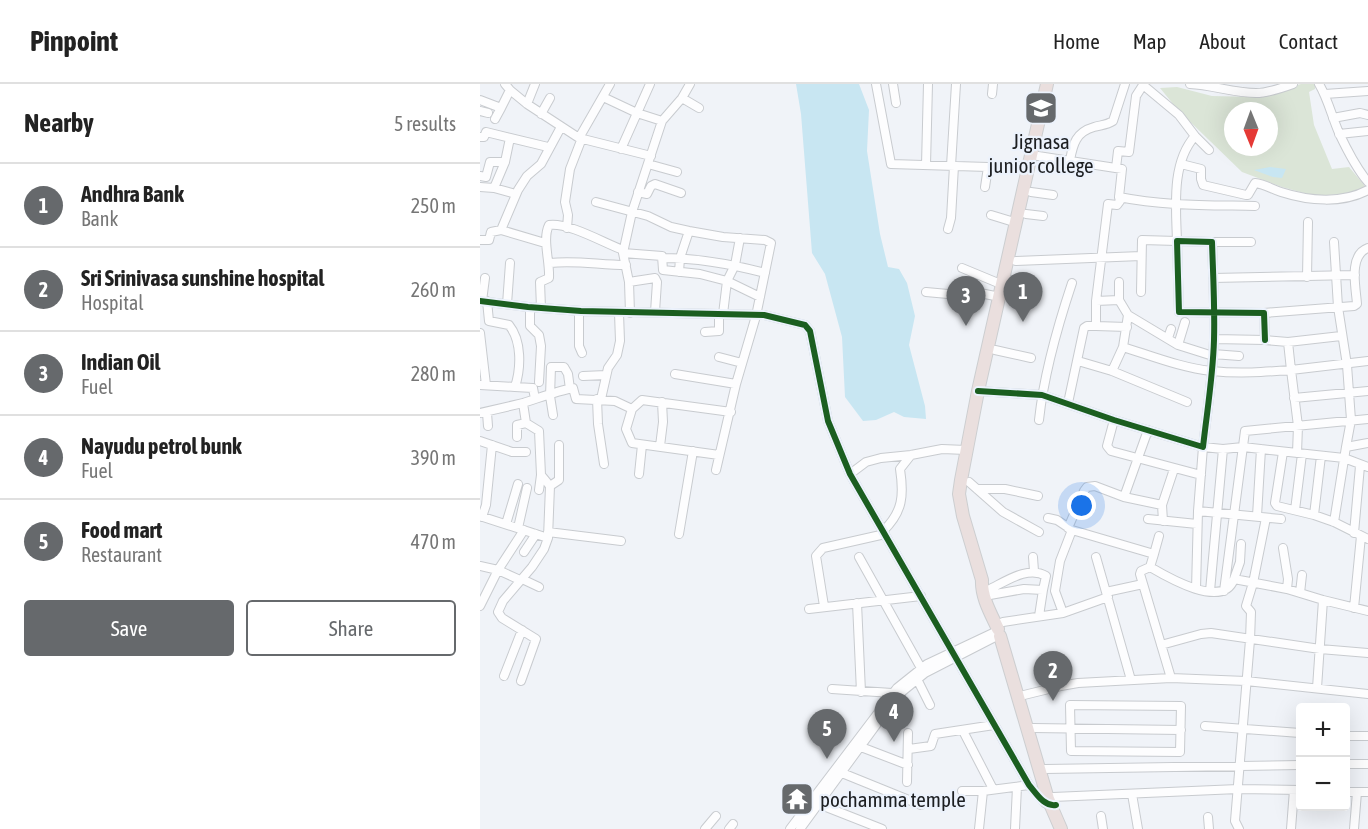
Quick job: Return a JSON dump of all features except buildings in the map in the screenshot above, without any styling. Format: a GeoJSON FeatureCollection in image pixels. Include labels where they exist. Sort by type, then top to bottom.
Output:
{"type":"FeatureCollection","features":[{"type":"Feature","properties":{"kind":"highway"},"geometry":{"type":"LineString","coordinates":[[1047,84],[1031,192],[995,350],[966,450],[959,494],[964,524],[987,588],[981,588],[988,608],[1001,631],[1024,696],[1055,811]]}},
{"type":"Feature","properties":{"kind":"highway"},"geometry":{"type":"LineString","coordinates":[[962,505],[973,486],[982,391],[999,297],[1029,166],[1054,84]]}},
{"type":"Feature","properties":{"kind":"highway"},"geometry":{"type":"LineString","coordinates":[[1001,631],[1055,811]]}},
{"type":"Feature","properties":{"kind":"street"},"geometry":{"type":"LineString","coordinates":[[527,104],[535,84]]}},
{"type":"Feature","properties":{"kind":"street"},"geometry":{"type":"LineString","coordinates":[[567,228],[568,215],[565,202],[570,169],[580,138],[610,84]]}},
{"type":"Feature","properties":{"kind":"street"},"geometry":{"type":"LineString","coordinates":[[621,149],[650,84]]}},
{"type":"Feature","properties":{"kind":"street"},"geometry":{"type":"LineString","coordinates":[[630,313],[629,282],[623,251],[632,212],[662,121],[682,98],[690,84]]}},
{"type":"Feature","properties":{"kind":"street"},"geometry":{"type":"LineString","coordinates":[[876,84],[891,164],[1029,166]]}},
{"type":"Feature","properties":{"kind":"street"},"geometry":{"type":"LineString","coordinates":[[893,84],[896,103]]}},
{"type":"Feature","properties":{"kind":"street"},"geometry":{"type":"LineString","coordinates":[[926,165],[928,84]]}},
{"type":"Feature","properties":{"kind":"street"},"geometry":{"type":"LineString","coordinates":[[948,229],[951,218],[954,166],[956,84]]}},
{"type":"Feature","properties":{"kind":"street"},"geometry":{"type":"LineString","coordinates":[[992,94],[993,84]]}},
{"type":"Feature","properties":{"kind":"street"},"geometry":{"type":"LineString","coordinates":[[1070,160],[1073,143],[1078,136],[1089,128],[1113,121],[1125,84]]}},
{"type":"Feature","properties":{"kind":"street"},"geometry":{"type":"LineString","coordinates":[[1116,168],[1118,151],[1129,152],[1136,96],[1144,84],[1179,115],[1209,150]]}},
{"type":"Feature","properties":{"kind":"street"},"geometry":{"type":"LineString","coordinates":[[1190,84],[1259,93],[1293,84]]}},
{"type":"Feature","properties":{"kind":"street"},"geometry":{"type":"LineString","coordinates":[[1319,84],[1340,134],[1358,170],[1368,182]]}},
{"type":"Feature","properties":{"kind":"street"},"geometry":{"type":"LineString","coordinates":[[495,119],[507,87],[561,128],[580,138],[651,156]]}},
{"type":"Feature","properties":{"kind":"street"},"geometry":{"type":"LineString","coordinates":[[1325,94],[1353,88],[1368,91]]}},
{"type":"Feature","properties":{"kind":"street"},"geometry":{"type":"LineString","coordinates":[[603,97],[637,113],[662,121]]}},
{"type":"Feature","properties":{"kind":"street"},"geometry":{"type":"LineString","coordinates":[[541,114],[550,98]]}},
{"type":"Feature","properties":{"kind":"street"},"geometry":{"type":"LineString","coordinates":[[682,98],[699,108]]}},
{"type":"Feature","properties":{"kind":"street"},"geometry":{"type":"LineString","coordinates":[[480,100],[501,108]]}},
{"type":"Feature","properties":{"kind":"street"},"geometry":{"type":"LineString","coordinates":[[1334,118],[1360,113],[1368,115]]}},
{"type":"Feature","properties":{"kind":"street"},"geometry":{"type":"LineString","coordinates":[[501,230],[516,194],[527,176],[541,164],[548,147],[561,128]]}},
{"type":"Feature","properties":{"kind":"street"},"geometry":{"type":"LineString","coordinates":[[1340,134],[1368,131]]}},
{"type":"Feature","properties":{"kind":"street"},"geometry":{"type":"LineString","coordinates":[[482,133],[548,147]]}},
{"type":"Feature","properties":{"kind":"street"},"geometry":{"type":"LineString","coordinates":[[1195,136],[1187,145],[1181,164],[1176,205],[1178,310],[1182,313],[1264,313],[1357,304],[1356,258],[1361,251],[1368,248]]}},
{"type":"Feature","properties":{"kind":"street"},"geometry":{"type":"LineString","coordinates":[[494,188],[505,162],[510,138]]}},
{"type":"Feature","properties":{"kind":"street"},"geometry":{"type":"LineString","coordinates":[[1038,156],[1122,169],[1120,201],[1117,205],[1108,204],[1096,300],[1096,326]]}},
{"type":"Feature","properties":{"kind":"street"},"geometry":{"type":"LineString","coordinates":[[480,176],[486,177],[490,162],[505,162]]}},
{"type":"Feature","properties":{"kind":"street"},"geometry":{"type":"LineString","coordinates":[[1181,164],[1201,169],[1203,184],[1246,195],[1250,193],[1255,183],[1283,193],[1322,200],[1338,200],[1359,195],[1368,190]]}},
{"type":"Feature","properties":{"kind":"street"},"geometry":{"type":"LineString","coordinates":[[648,165],[677,172]]}},
{"type":"Feature","properties":{"kind":"street"},"geometry":{"type":"LineString","coordinates":[[986,187],[988,167]]}},
{"type":"Feature","properties":{"kind":"street"},"geometry":{"type":"LineString","coordinates":[[1358,170],[1368,170]]}},
{"type":"Feature","properties":{"kind":"street"},"geometry":{"type":"LineString","coordinates":[[638,192],[647,194],[655,184],[681,193]]}},
{"type":"Feature","properties":{"kind":"street"},"geometry":{"type":"LineString","coordinates":[[480,187],[516,194]]}},
{"type":"Feature","properties":{"kind":"street"},"geometry":{"type":"LineString","coordinates":[[1031,192],[1053,195]]}},
{"type":"Feature","properties":{"kind":"street"},"geometry":{"type":"LineString","coordinates":[[1119,197],[1176,205],[1255,206]]}},
{"type":"Feature","properties":{"kind":"street"},"geometry":{"type":"LineString","coordinates":[[596,202],[648,216],[671,227],[765,240],[771,243],[756,316],[736,384],[716,470]]}},
{"type":"Feature","properties":{"kind":"street"},"geometry":{"type":"LineString","coordinates":[[1026,213],[1043,216]]}},
{"type":"Feature","properties":{"kind":"street"},"geometry":{"type":"LineString","coordinates":[[991,215],[1017,223]]}},
{"type":"Feature","properties":{"kind":"street"},"geometry":{"type":"LineString","coordinates":[[1307,277],[1308,222]]}},
{"type":"Feature","properties":{"kind":"street"},"geometry":{"type":"LineString","coordinates":[[541,308],[540,282],[549,278],[550,263],[545,243],[551,224],[588,234],[623,251],[663,258],[735,265],[765,273]]}},
{"type":"Feature","properties":{"kind":"street"},"geometry":{"type":"LineString","coordinates":[[480,240],[489,240],[491,232],[501,230],[545,243]]}},
{"type":"Feature","properties":{"kind":"street"},"geometry":{"type":"LineString","coordinates":[[679,272],[680,258],[689,231]]}},
{"type":"Feature","properties":{"kind":"street"},"geometry":{"type":"LineString","coordinates":[[705,332],[719,331],[727,281],[735,265],[740,238]]}},
{"type":"Feature","properties":{"kind":"street"},"geometry":{"type":"LineString","coordinates":[[1141,292],[1142,240],[1251,242]]}},
{"type":"Feature","properties":{"kind":"street"},"geometry":{"type":"LineString","coordinates":[[1196,589],[1200,475],[1214,339],[1212,242]]}},
{"type":"Feature","properties":{"kind":"street"},"geometry":{"type":"LineString","coordinates":[[1334,242],[1341,336],[1347,365],[1350,420],[1334,522]]}},
{"type":"Feature","properties":{"kind":"street"},"geometry":{"type":"LineString","coordinates":[[1016,261],[1141,256]]}},
{"type":"Feature","properties":{"kind":"street"},"geometry":{"type":"LineString","coordinates":[[663,258],[663,270],[700,274],[727,281],[760,297]]}},
{"type":"Feature","properties":{"kind":"street"},"geometry":{"type":"LineString","coordinates":[[550,263],[578,261],[626,265]]}},
{"type":"Feature","properties":{"kind":"street"},"geometry":{"type":"LineString","coordinates":[[507,304],[510,263]]}},
{"type":"Feature","properties":{"kind":"street"},"geometry":{"type":"LineString","coordinates":[[962,268],[1003,285]]}},
{"type":"Feature","properties":{"kind":"street"},"geometry":{"type":"LineString","coordinates":[[1213,278],[1355,275]]}},
{"type":"Feature","properties":{"kind":"street"},"geometry":{"type":"LineString","coordinates":[[485,278],[483,301],[489,321],[509,325],[514,333],[519,352],[518,378],[514,387]]}},
{"type":"Feature","properties":{"kind":"street"},"geometry":{"type":"LineString","coordinates":[[629,282],[655,278],[657,282],[655,312]]}},
{"type":"Feature","properties":{"kind":"street"},"geometry":{"type":"LineString","coordinates":[[1119,282],[1119,300],[1128,315],[1178,345],[1213,355],[1239,356]]}},
{"type":"Feature","properties":{"kind":"street"},"geometry":{"type":"LineString","coordinates":[[1039,420],[1042,395],[1057,331],[1072,283]]}},
{"type":"Feature","properties":{"kind":"street"},"geometry":{"type":"LineString","coordinates":[[926,292],[959,295],[972,291],[999,297]]}},
{"type":"Feature","properties":{"kind":"street"},"geometry":{"type":"LineString","coordinates":[[1096,300],[1119,300]]}},
{"type":"Feature","properties":{"kind":"street"},"geometry":{"type":"LineString","coordinates":[[483,301],[579,311],[764,315],[805,325],[810,331],[828,421],[850,474],[1029,785],[1045,803],[1055,811],[1132,794],[1238,789],[1296,790]]}},
{"type":"Feature","properties":{"kind":"street"},"geometry":{"type":"LineString","coordinates":[[530,307],[530,326],[539,335],[541,346],[540,382]]}},
{"type":"Feature","properties":{"kind":"street"},"geometry":{"type":"LineString","coordinates":[[579,311],[579,346],[582,352]]}},
{"type":"Feature","properties":{"kind":"street"},"geometry":{"type":"LineString","coordinates":[[604,464],[598,424],[599,399],[606,375],[618,348],[619,312]]}},
{"type":"Feature","properties":{"kind":"street"},"geometry":{"type":"LineString","coordinates":[[1264,313],[1265,340]]}},
{"type":"Feature","properties":{"kind":"street"},"geometry":{"type":"LineString","coordinates":[[1112,371],[1123,347],[1128,315]]}},
{"type":"Feature","properties":{"kind":"street"},"geometry":{"type":"LineString","coordinates":[[1178,345],[1185,322]]}},
{"type":"Feature","properties":{"kind":"street"},"geometry":{"type":"LineString","coordinates":[[1068,403],[1084,328],[1087,326],[1126,327]]}},
{"type":"Feature","properties":{"kind":"street"},"geometry":{"type":"LineString","coordinates":[[1168,338],[1171,329]]}},
{"type":"Feature","properties":{"kind":"street"},"geometry":{"type":"LineString","coordinates":[[480,333],[483,385],[533,388],[540,382],[551,382]]}},
{"type":"Feature","properties":{"kind":"street"},"geometry":{"type":"LineString","coordinates":[[1214,339],[1288,342],[1341,336]]}},
{"type":"Feature","properties":{"kind":"street"},"geometry":{"type":"LineString","coordinates":[[481,343],[491,342]]}},
{"type":"Feature","properties":{"kind":"street"},"geometry":{"type":"LineString","coordinates":[[1288,342],[1300,453],[1295,510]]}},
{"type":"Feature","properties":{"kind":"street"},"geometry":{"type":"LineString","coordinates":[[1123,347],[1212,371],[1252,373],[1347,365],[1368,361]]}},
{"type":"Feature","properties":{"kind":"street"},"geometry":{"type":"LineString","coordinates":[[995,350],[1031,358]]}},
{"type":"Feature","properties":{"kind":"street"},"geometry":{"type":"LineString","coordinates":[[718,357],[742,363]]}},
{"type":"Feature","properties":{"kind":"street"},"geometry":{"type":"LineString","coordinates":[[1078,361],[1112,371],[1187,402]]}},
{"type":"Feature","properties":{"kind":"street"},"geometry":{"type":"LineString","coordinates":[[553,416],[550,396],[551,367],[564,367],[568,374],[570,389]]}},
{"type":"Feature","properties":{"kind":"street"},"geometry":{"type":"LineString","coordinates":[[675,374],[736,384]]}},
{"type":"Feature","properties":{"kind":"street"},"geometry":{"type":"LineString","coordinates":[[583,376],[606,375]]}},
{"type":"Feature","properties":{"kind":"street"},"geometry":{"type":"LineString","coordinates":[[533,388],[535,399]]}},
{"type":"Feature","properties":{"kind":"street"},"geometry":{"type":"LineString","coordinates":[[488,426],[483,413],[570,389],[575,390],[576,399],[615,401],[632,409]]}},
{"type":"Feature","properties":{"kind":"street"},"geometry":{"type":"LineString","coordinates":[[982,391],[1042,395],[1203,447],[1223,449],[1243,447],[1344,458],[1364,466],[1361,536],[1354,608]]}},
{"type":"Feature","properties":{"kind":"street"},"geometry":{"type":"LineString","coordinates":[[1294,398],[1368,391]]}},
{"type":"Feature","properties":{"kind":"street"},"geometry":{"type":"LineString","coordinates":[[719,455],[632,443],[626,429],[632,409],[642,400],[731,411]]}},
{"type":"Feature","properties":{"kind":"street"},"geometry":{"type":"LineString","coordinates":[[660,446],[663,422],[662,402]]}},
{"type":"Feature","properties":{"kind":"street"},"geometry":{"type":"LineString","coordinates":[[523,403],[526,423]]}},
{"type":"Feature","properties":{"kind":"street"},"geometry":{"type":"LineString","coordinates":[[1224,591],[1245,431],[1368,419]]}},
{"type":"Feature","properties":{"kind":"street"},"geometry":{"type":"LineString","coordinates":[[1114,420],[1107,447],[1111,451],[1200,475]]}},
{"type":"Feature","properties":{"kind":"street"},"geometry":{"type":"LineString","coordinates":[[517,437],[517,425],[526,423],[539,431],[540,490]]}},
{"type":"Feature","properties":{"kind":"street"},"geometry":{"type":"LineString","coordinates":[[1124,497],[1148,430]]}},
{"type":"Feature","properties":{"kind":"street"},"geometry":{"type":"LineString","coordinates":[[480,441],[512,452],[526,452]]}},
{"type":"Feature","properties":{"kind":"street"},"geometry":{"type":"LineString","coordinates":[[1346,447],[1368,443]]}},
{"type":"Feature","properties":{"kind":"street"},"geometry":{"type":"LineString","coordinates":[[492,445],[481,517],[536,534],[621,541]]}},
{"type":"Feature","properties":{"kind":"street"},"geometry":{"type":"LineString","coordinates":[[550,486],[559,480],[559,445]]}},
{"type":"Feature","properties":{"kind":"street"},"geometry":{"type":"LineString","coordinates":[[639,474],[642,445]]}},
{"type":"Feature","properties":{"kind":"street"},"geometry":{"type":"LineString","coordinates":[[850,474],[866,462],[881,458],[942,449],[966,450]]}},
{"type":"Feature","properties":{"kind":"street"},"geometry":{"type":"LineString","coordinates":[[1210,591],[1223,449]]}},
{"type":"Feature","properties":{"kind":"street"},"geometry":{"type":"LineString","coordinates":[[1257,516],[1261,449]]}},
{"type":"Feature","properties":{"kind":"street"},"geometry":{"type":"LineString","coordinates":[[678,534],[693,451]]}},
{"type":"Feature","properties":{"kind":"street"},"geometry":{"type":"LineString","coordinates":[[1284,452],[1275,503],[1281,508],[1334,522],[1361,536]]}},
{"type":"Feature","properties":{"kind":"street"},"geometry":{"type":"LineString","coordinates":[[824,606],[816,556],[823,548],[884,532],[894,520],[902,501],[903,486],[900,469],[911,455]]}},
{"type":"Feature","properties":{"kind":"street"},"geometry":{"type":"LineString","coordinates":[[1314,515],[1321,456]]}},
{"type":"Feature","properties":{"kind":"street"},"geometry":{"type":"LineString","coordinates":[[1162,521],[1162,505],[1174,469]]}},
{"type":"Feature","properties":{"kind":"street"},"geometry":{"type":"LineString","coordinates":[[521,681],[536,639],[502,618],[498,612],[503,601],[544,549],[548,535],[550,486],[541,475]]}},
{"type":"Feature","properties":{"kind":"street"},"geometry":{"type":"LineString","coordinates":[[506,524],[518,484]]}},
{"type":"Feature","properties":{"kind":"street"},"geometry":{"type":"LineString","coordinates":[[973,486],[1005,489],[1038,496]]}},
{"type":"Feature","properties":{"kind":"street"},"geometry":{"type":"LineString","coordinates":[[973,486],[1003,512],[1039,532]]}},
{"type":"Feature","properties":{"kind":"street"},"geometry":{"type":"LineString","coordinates":[[1063,613],[1055,591],[1060,561],[1087,487],[1095,486],[1124,497],[1162,505]]}},
{"type":"Feature","properties":{"kind":"street"},"geometry":{"type":"LineString","coordinates":[[480,606],[521,529],[527,488]]}},
{"type":"Feature","properties":{"kind":"street"},"geometry":{"type":"LineString","coordinates":[[1198,512],[1281,519]]}},
{"type":"Feature","properties":{"kind":"street"},"geometry":{"type":"LineString","coordinates":[[1048,518],[1057,520],[1070,529],[1154,554]]}},
{"type":"Feature","properties":{"kind":"street"},"geometry":{"type":"LineString","coordinates":[[1239,829],[1235,821],[1251,612],[1246,606],[1253,584],[1266,518]]}},
{"type":"Feature","properties":{"kind":"street"},"geometry":{"type":"LineString","coordinates":[[1148,519],[1197,524]]}},
{"type":"Feature","properties":{"kind":"street"},"geometry":{"type":"LineString","coordinates":[[524,552],[536,534]]}},
{"type":"Feature","properties":{"kind":"street"},"geometry":{"type":"LineString","coordinates":[[1159,536],[1150,567],[1140,572],[1171,678]]}},
{"type":"Feature","properties":{"kind":"street"},"geometry":{"type":"LineString","coordinates":[[1150,567],[1172,580],[1196,589],[1224,591],[1230,588],[1234,579],[1240,562],[1241,544]]}},
{"type":"Feature","properties":{"kind":"street"},"geometry":{"type":"LineString","coordinates":[[1283,548],[1288,579],[1287,589]]}},
{"type":"Feature","properties":{"kind":"street"},"geometry":{"type":"LineString","coordinates":[[859,557],[921,668]]}},
{"type":"Feature","properties":{"kind":"street"},"geometry":{"type":"LineString","coordinates":[[1033,557],[1034,571]]}},
{"type":"Feature","properties":{"kind":"street"},"geometry":{"type":"LineString","coordinates":[[1096,557],[1131,680]]}},
{"type":"Feature","properties":{"kind":"street"},"geometry":{"type":"LineString","coordinates":[[1228,558],[1240,562]]}},
{"type":"Feature","properties":{"kind":"street"},"geometry":{"type":"LineString","coordinates":[[480,566],[498,570],[539,587]]}},
{"type":"Feature","properties":{"kind":"street"},"geometry":{"type":"LineString","coordinates":[[987,588],[1034,571],[1046,576],[1039,616]]}},
{"type":"Feature","properties":{"kind":"street"},"geometry":{"type":"LineString","coordinates":[[1300,593],[1302,574]]}},
{"type":"Feature","properties":{"kind":"street"},"geometry":{"type":"LineString","coordinates":[[1234,579],[1287,589],[1368,611]]}},
{"type":"Feature","properties":{"kind":"street"},"geometry":{"type":"LineString","coordinates":[[800,829],[815,803],[892,693],[921,668],[1039,616],[1063,613],[1107,595],[1143,584]]}},
{"type":"Feature","properties":{"kind":"street"},"geometry":{"type":"LineString","coordinates":[[987,588],[1055,591]]}},
{"type":"Feature","properties":{"kind":"street"},"geometry":{"type":"LineString","coordinates":[[809,609],[921,596]]}},
{"type":"Feature","properties":{"kind":"street"},"geometry":{"type":"LineString","coordinates":[[1317,688],[1323,600]]}},
{"type":"Feature","properties":{"kind":"street"},"geometry":{"type":"LineString","coordinates":[[857,603],[861,692]]}},
{"type":"Feature","properties":{"kind":"street"},"geometry":{"type":"LineString","coordinates":[[504,676],[522,630]]}},
{"type":"Feature","properties":{"kind":"street"},"geometry":{"type":"LineString","coordinates":[[1161,645],[1211,633],[1320,649],[1368,653]]}},
{"type":"Feature","properties":{"kind":"street"},"geometry":{"type":"LineString","coordinates":[[790,829],[842,773],[889,706],[917,679],[955,654]]}},
{"type":"Feature","properties":{"kind":"street"},"geometry":{"type":"LineString","coordinates":[[1024,696],[1061,686],[1171,678],[1246,681],[1368,694]]}},
{"type":"Feature","properties":{"kind":"street"},"geometry":{"type":"LineString","coordinates":[[917,679],[930,705]]}},
{"type":"Feature","properties":{"kind":"street"},"geometry":{"type":"LineString","coordinates":[[832,689],[892,693]]}},
{"type":"Feature","properties":{"kind":"street"},"geometry":{"type":"LineString","coordinates":[[1070,705],[1181,706],[1180,752],[1071,751],[1071,728],[1070,705]]}},
{"type":"Feature","properties":{"kind":"street"},"geometry":{"type":"LineString","coordinates":[[909,749],[931,746],[935,734],[994,725]]}},
{"type":"Feature","properties":{"kind":"street"},"geometry":{"type":"LineString","coordinates":[[1205,726],[1296,734]]}},
{"type":"Feature","properties":{"kind":"street"},"geometry":{"type":"LineString","coordinates":[[1034,728],[1181,729]]}},
{"type":"Feature","properties":{"kind":"street"},"geometry":{"type":"LineString","coordinates":[[963,731],[993,789]]}},
{"type":"Feature","properties":{"kind":"street"},"geometry":{"type":"LineString","coordinates":[[908,733],[908,782]]}},
{"type":"Feature","properties":{"kind":"street"},"geometry":{"type":"LineString","coordinates":[[1350,736],[1368,736]]}},
{"type":"Feature","properties":{"kind":"street"},"geometry":{"type":"LineString","coordinates":[[861,747],[908,765]]}},
{"type":"Feature","properties":{"kind":"street"},"geometry":{"type":"LineString","coordinates":[[1350,764],[1368,764]]}},
{"type":"Feature","properties":{"kind":"street"},"geometry":{"type":"LineString","coordinates":[[1045,769],[1296,765]]}},
{"type":"Feature","properties":{"kind":"street"},"geometry":{"type":"LineString","coordinates":[[842,773],[921,805]]}},
{"type":"Feature","properties":{"kind":"street"},"geometry":{"type":"LineString","coordinates":[[962,791],[1029,785]]}},
{"type":"Feature","properties":{"kind":"street"},"geometry":{"type":"LineString","coordinates":[[1015,829],[1017,787]]}},
{"type":"Feature","properties":{"kind":"street"},"geometry":{"type":"LineString","coordinates":[[979,829],[982,791]]}},
{"type":"Feature","properties":{"kind":"street"},"geometry":{"type":"LineString","coordinates":[[1350,792],[1368,792]]}},
{"type":"Feature","properties":{"kind":"street"},"geometry":{"type":"LineString","coordinates":[[1354,829],[1358,792]]}},
{"type":"Feature","properties":{"kind":"street"},"geometry":{"type":"LineString","coordinates":[[1132,794],[1138,829]]}},
{"type":"Feature","properties":{"kind":"street"},"geometry":{"type":"LineString","coordinates":[[1291,829],[1296,796]]}},
{"type":"Feature","properties":{"kind":"street"},"geometry":{"type":"LineString","coordinates":[[815,803],[882,829]]}},
{"type":"Feature","properties":{"kind":"street"},"geometry":{"type":"LineString","coordinates":[[705,829],[716,816]]}},
{"type":"Feature","properties":{"kind":"street"},"geometry":{"type":"LineString","coordinates":[[1101,816],[1103,829]]}},
{"type":"Feature","properties":{"kind":"street"},"geometry":{"type":"LineString","coordinates":[[1208,817],[1209,829]]}},
{"type":"Feature","properties":{"kind":"green space"},"geometry":{"type":"Polygon","coordinates":[[[1301,84],[1315,84],[1315,89],[1309,92],[1314,125],[1332,169],[1349,167],[1365,186],[1357,193],[1315,196],[1242,172],[1225,156],[1278,156],[1278,102],[1224,102],[1224,155],[1178,110],[1160,88],[1177,87],[1212,96],[1255,97],[1301,84]]]}},
{"type":"Feature","properties":{"kind":"water"},"geometry":{"type":"Polygon","coordinates":[[[796,84],[859,84],[869,110],[867,151],[880,234],[888,267],[899,269],[907,283],[915,316],[909,345],[925,406],[926,419],[904,417],[894,412],[876,420],[863,421],[845,397],[842,337],[825,274],[812,253],[801,114],[796,84]]]}},
{"type":"Feature","properties":{"kind":"water"},"geometry":{"type":"Polygon","coordinates":[[[1270,167],[1286,169],[1282,178],[1254,170],[1270,167]]]}},
{"type":"Feature","properties":{"kind":"cycle path"},"geometry":{"type":"LineString","coordinates":[[978,391],[1042,395],[1203,447],[1214,340],[1214,328],[1214,315],[1214,303],[1212,242],[1177,241],[1179,312],[1264,313],[1265,340]]}},
{"type":"Feature","properties":{"kind":"cycle path"},"geometry":{"type":"LineString","coordinates":[[480,301],[581,311],[764,315],[805,325],[810,331],[828,421],[850,474],[1029,785],[1044,802],[1056,805]]}},
{"type":"Feature","properties":{"kind":"place","name":"Jignasa junior college"},"geometry":{"type":"Point","coordinates":[1041,108]}},
{"type":"Feature","properties":{"kind":"place","name":"Andhra Bank"},"geometry":{"type":"Point","coordinates":[1023,322]}},
{"type":"Feature","properties":{"kind":"place","name":"Indian Oil"},"geometry":{"type":"Point","coordinates":[966,326]}},
{"type":"Feature","properties":{"kind":"place","name":"Sri Srinivasa sunshine hospital"},"geometry":{"type":"Point","coordinates":[1053,701]}},
{"type":"Feature","properties":{"kind":"place","name":"Nayudu petrol bunk"},"geometry":{"type":"Point","coordinates":[894,742]}},
{"type":"Feature","properties":{"kind":"place","name":"Food mart"},"geometry":{"type":"Point","coordinates":[827,759]}},
{"type":"Feature","properties":{"kind":"place","name":"pochamma temple"},"geometry":{"type":"Point","coordinates":[797,799]}}]}
